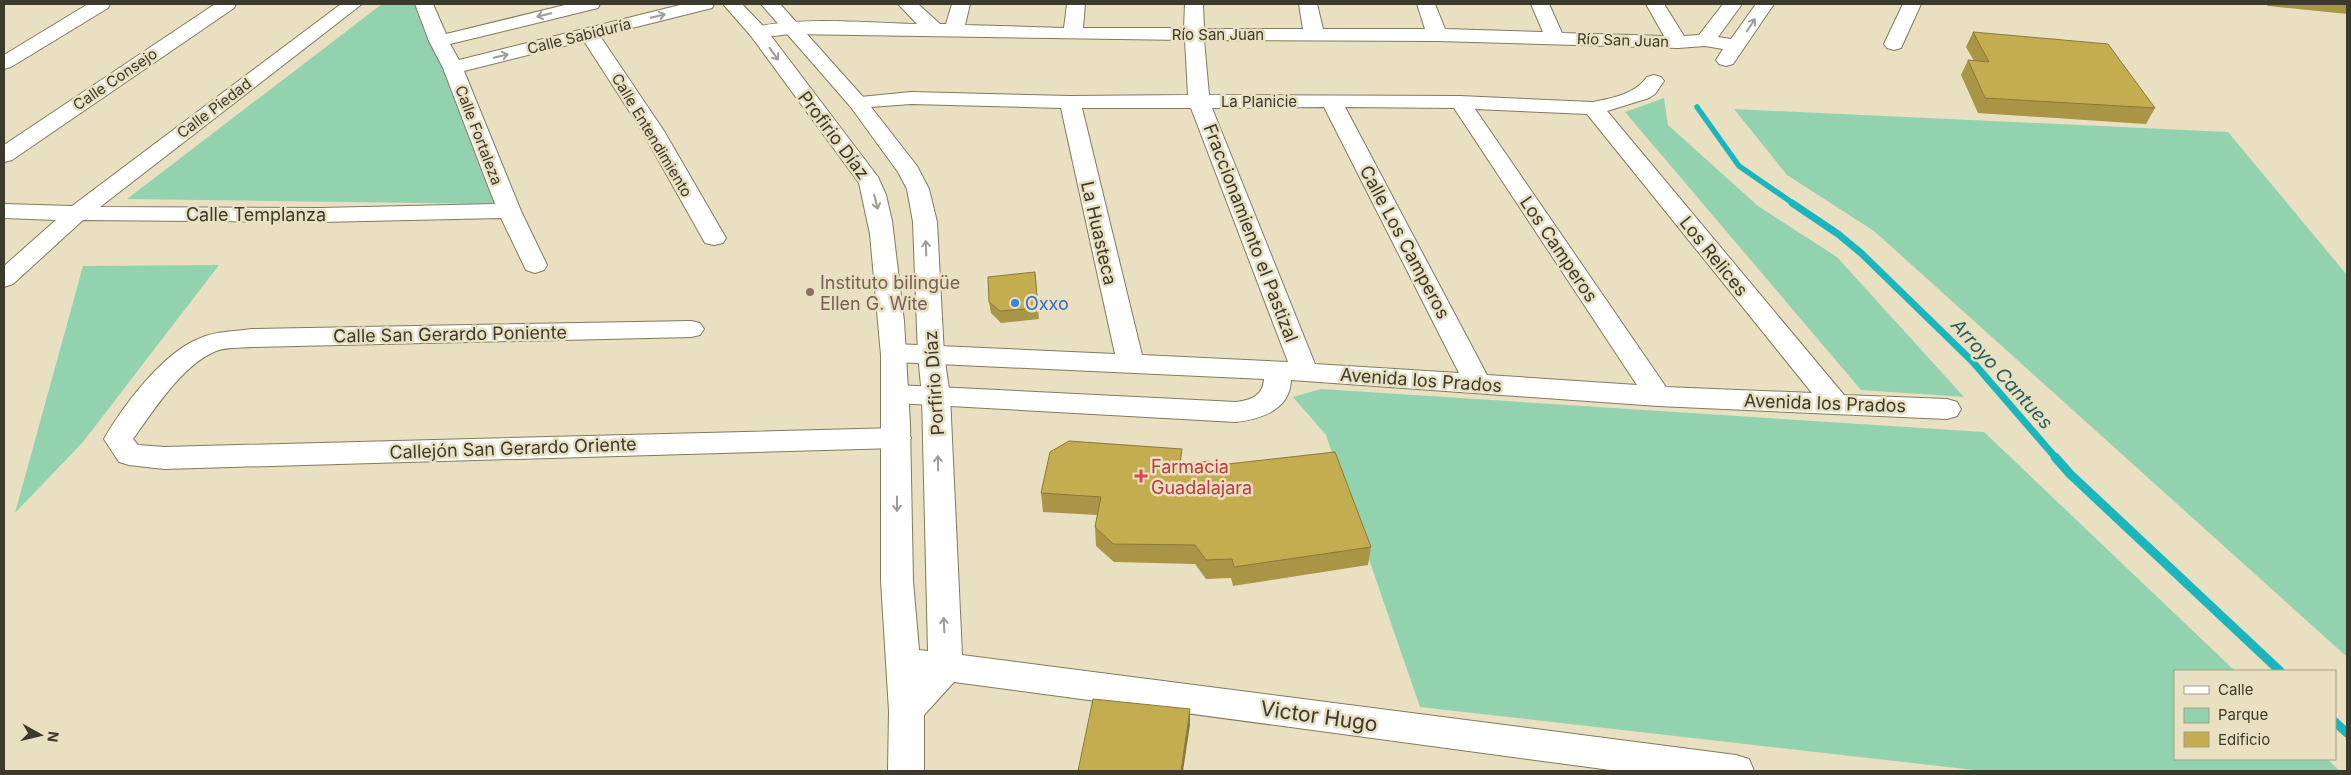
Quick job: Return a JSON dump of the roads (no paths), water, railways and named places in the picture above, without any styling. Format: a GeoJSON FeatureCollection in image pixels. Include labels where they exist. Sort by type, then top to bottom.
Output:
{"type":"FeatureCollection","features":[{"type":"Feature","properties":{"kind":"street"},"geometry":{"type":"LineString","coordinates":[[4,63],[101,4]]}},
{"type":"Feature","properties":{"kind":"street","name":"Calle Consejo"},"geometry":{"type":"LineString","coordinates":[[4,155],[227,4]]}},
{"type":"Feature","properties":{"kind":"street","name":"Calle Piedad"},"geometry":{"type":"LineString","coordinates":[[4,279],[76,214],[353,4]]}},
{"type":"Feature","properties":{"kind":"street","name":"Calle Fortaleza"},"geometry":{"type":"LineString","coordinates":[[424,4],[439,41],[453,68],[509,211],[535,265]]}},
{"type":"Feature","properties":{"kind":"street","name":"Calle Sabiduría"},"geometry":{"type":"LineString","coordinates":[[453,68],[705,4]]}},
{"type":"Feature","properties":{"kind":"street","name":"Profirio Díaz"},"geometry":{"type":"LineString","coordinates":[[732,4],[758,32],[870,182],[883,238],[895,352],[897,438]]}},
{"type":"Feature","properties":{"kind":"street","name":"Porfirio Díaz"},"geometry":{"type":"LineString","coordinates":[[770,4],[857,102],[909,171],[918,188],[925,222],[931,355],[936,396],[946,668]]}},
{"type":"Feature","properties":{"kind":"street"},"geometry":{"type":"LineString","coordinates":[[907,4],[934,29]]}},
{"type":"Feature","properties":{"kind":"street"},"geometry":{"type":"LineString","coordinates":[[954,30],[961,4]]}},
{"type":"Feature","properties":{"kind":"street"},"geometry":{"type":"LineString","coordinates":[[1073,34],[1076,4]]}},
{"type":"Feature","properties":{"kind":"street","name":"Fraccionamiento el Pastizal"},"geometry":{"type":"LineString","coordinates":[[1194,4],[1194,34],[1199,101],[1305,372]]}},
{"type":"Feature","properties":{"kind":"street"},"geometry":{"type":"LineString","coordinates":[[1308,4],[1314,34]]}},
{"type":"Feature","properties":{"kind":"street"},"geometry":{"type":"LineString","coordinates":[[1426,4],[1437,35]]}},
{"type":"Feature","properties":{"kind":"street"},"geometry":{"type":"LineString","coordinates":[[1540,4],[1555,38]]}},
{"type":"Feature","properties":{"kind":"street"},"geometry":{"type":"LineString","coordinates":[[1655,4],[1678,42]]}},
{"type":"Feature","properties":{"kind":"street"},"geometry":{"type":"LineString","coordinates":[[1705,40],[1733,4]]}},
{"type":"Feature","properties":{"kind":"street","name":"Río San Juan"},"geometry":{"type":"LineString","coordinates":[[758,32],[790,28],[934,29],[1073,34],[1437,35],[1678,42],[1705,40],[1731,54],[1765,4]]}},
{"type":"Feature","properties":{"kind":"street"},"geometry":{"type":"LineString","coordinates":[[1894,44],[1912,4]]}},
{"type":"Feature","properties":{"kind":"street","name":"Calle Sabiduría"},"geometry":{"type":"LineString","coordinates":[[439,41],[581,5]]}},
{"type":"Feature","properties":{"kind":"street","name":"Calle Entendimiento"},"geometry":{"type":"LineString","coordinates":[[589,34],[653,131],[714,238]]}},
{"type":"Feature","properties":{"kind":"street","name":"La Planicie"},"geometry":{"type":"LineString","coordinates":[[857,102],[912,98],[1070,102],[1331,100],[1460,102],[1593,108],[1618,103],[1642,94],[1648,90],[1654,81]]}},
{"type":"Feature","properties":{"kind":"street","name":"Calle Los Camperos"},"geometry":{"type":"LineString","coordinates":[[1331,100],[1478,384]]}},
{"type":"Feature","properties":{"kind":"street","name":"La Huasteca"},"geometry":{"type":"LineString","coordinates":[[1070,102],[1096,222],[1130,363]]}},
{"type":"Feature","properties":{"kind":"street","name":"Los Camperos"},"geometry":{"type":"LineString","coordinates":[[1460,102],[1658,396]]}},
{"type":"Feature","properties":{"kind":"street","name":"Los Relices"},"geometry":{"type":"LineString","coordinates":[[1593,108],[1834,403]]}},
{"type":"Feature","properties":{"kind":"street","name":"Calle Templanza"},"geometry":{"type":"LineString","coordinates":[[4,211],[76,214],[509,211]]}},
{"type":"Feature","properties":{"kind":"street","name":"Calle San Gerardo Poniente"},"geometry":{"type":"LineString","coordinates":[[129,455],[118,439],[145,402],[190,354],[210,344],[251,338],[691,329]]}},
{"type":"Feature","properties":{"kind":"street","name":"Avenida los Prados"},"geometry":{"type":"LineString","coordinates":[[895,352],[1278,370],[1658,396],[1947,409]]}},
{"type":"Feature","properties":{"kind":"street"},"geometry":{"type":"LineString","coordinates":[[896,394],[1208,412],[1241,412],[1264,406],[1276,390],[1278,370]]}},
{"type":"Feature","properties":{"kind":"street"},"geometry":{"type":"LineString","coordinates":[[897,438],[897,565],[906,710],[906,771]]}},
{"type":"Feature","properties":{"kind":"street","name":"Callejón San Gerardo Oriente"},"geometry":{"type":"LineString","coordinates":[[129,455],[164,458],[897,438]]}},
{"type":"Feature","properties":{"kind":"street","name":"Victor Hugo"},"geometry":{"type":"LineString","coordinates":[[902,662],[1074,682],[1634,765],[1736,771]]}},
{"type":"Feature","properties":{"kind":"street"},"geometry":{"type":"LineString","coordinates":[[906,710],[946,668]]}},
{"type":"Feature","properties":{"kind":"waterway","name":"Arroyo Cantues"},"geometry":{"type":"LineString","coordinates":[[1697,107],[1739,166],[1794,204]]}},
{"type":"Feature","properties":{"kind":"waterway","name":"Arroyo Cantues"},"geometry":{"type":"LineString","coordinates":[[1792,203],[1838,234],[1861,253],[1972,361],[2056,458]]}},
{"type":"Feature","properties":{"kind":"waterway","name":"Arroyo Cantues"},"geometry":{"type":"LineString","coordinates":[[2055,457],[2070,474],[2279,670]]}},
{"type":"Feature","properties":{"kind":"waterway","name":"Arroyo Cantues"},"geometry":{"type":"LineString","coordinates":[[2336,723],[2347,733]]}},
{"type":"Feature","properties":{"kind":"place","name":"Instituto bilingüe Ellen G. Wite"},"geometry":{"type":"Point","coordinates":[810,292]}},
{"type":"Feature","properties":{"kind":"place","name":"Oxxo"},"geometry":{"type":"Point","coordinates":[1015,303]}},
{"type":"Feature","properties":{"kind":"place","name":"Farmacia Guadalajara"},"geometry":{"type":"Point","coordinates":[1141,476]}}]}
